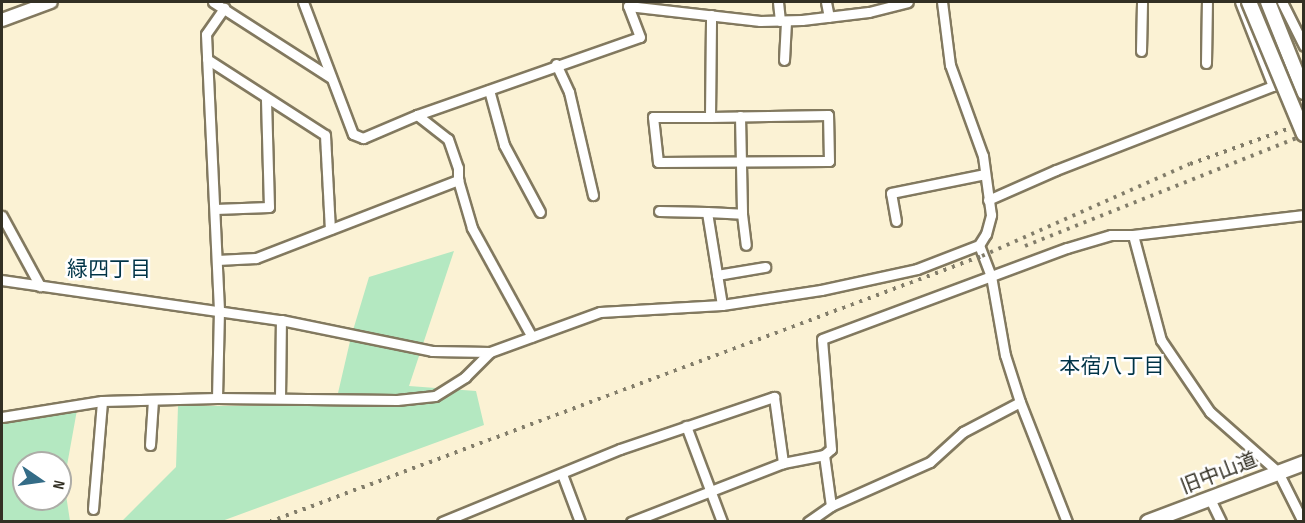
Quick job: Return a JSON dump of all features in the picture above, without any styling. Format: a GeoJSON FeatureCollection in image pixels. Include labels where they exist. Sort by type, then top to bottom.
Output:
{"type":"FeatureCollection","features":[{"type":"Feature","properties":{"kind":"main road"},"geometry":{"type":"LineString","coordinates":[[1249,2],[1304,134]]}},
{"type":"Feature","properties":{"kind":"main road"},"geometry":{"type":"LineString","coordinates":[[1268,2],[1304,92]]}},
{"type":"Feature","properties":{"kind":"main road","name":"旧中山道"},"geometry":{"type":"LineString","coordinates":[[1148,522],[1304,463]]}},
{"type":"Feature","properties":{"kind":"street"},"geometry":{"type":"LineString","coordinates":[[2,20],[51,2]]}},
{"type":"Feature","properties":{"kind":"street"},"geometry":{"type":"LineString","coordinates":[[213,2],[281,48],[330,77]]}},
{"type":"Feature","properties":{"kind":"street"},"geometry":{"type":"LineString","coordinates":[[303,2],[353,134],[358,138],[556,64],[640,37],[628,6],[647,5],[696,14],[783,21],[869,12],[908,2]]}},
{"type":"Feature","properties":{"kind":"street"},"geometry":{"type":"LineString","coordinates":[[692,2],[696,14]]}},
{"type":"Feature","properties":{"kind":"street"},"geometry":{"type":"LineString","coordinates":[[778,2],[783,21],[784,60]]}},
{"type":"Feature","properties":{"kind":"street"},"geometry":{"type":"LineString","coordinates":[[826,2],[829,17]]}},
{"type":"Feature","properties":{"kind":"street"},"geometry":{"type":"LineString","coordinates":[[2,280],[149,303],[219,310],[432,351],[490,352],[600,312],[722,305],[821,290],[917,269],[979,245],[986,234],[991,215],[983,156],[950,65],[942,2]]}},
{"type":"Feature","properties":{"kind":"street"},"geometry":{"type":"LineString","coordinates":[[1141,51],[1142,2]]}},
{"type":"Feature","properties":{"kind":"street"},"geometry":{"type":"LineString","coordinates":[[1206,63],[1207,2]]}},
{"type":"Feature","properties":{"kind":"street"},"geometry":{"type":"LineString","coordinates":[[988,200],[1056,170],[1273,86],[1240,2]]}},
{"type":"Feature","properties":{"kind":"street"},"geometry":{"type":"LineString","coordinates":[[1282,2],[1304,46]]}},
{"type":"Feature","properties":{"kind":"street"},"geometry":{"type":"LineString","coordinates":[[218,398],[219,310],[206,34],[224,8]]}},
{"type":"Feature","properties":{"kind":"street"},"geometry":{"type":"LineString","coordinates":[[710,117],[711,15]]}},
{"type":"Feature","properties":{"kind":"street"},"geometry":{"type":"LineString","coordinates":[[207,59],[325,135],[330,229]]}},
{"type":"Feature","properties":{"kind":"street"},"geometry":{"type":"LineString","coordinates":[[556,64],[569,92],[593,195]]}},
{"type":"Feature","properties":{"kind":"street"},"geometry":{"type":"LineString","coordinates":[[489,90],[504,145],[540,212]]}},
{"type":"Feature","properties":{"kind":"street"},"geometry":{"type":"LineString","coordinates":[[215,209],[269,207],[266,98]]}},
{"type":"Feature","properties":{"kind":"street"},"geometry":{"type":"LineString","coordinates":[[417,115],[448,139],[458,168],[458,180],[472,228],[532,337]]}},
{"type":"Feature","properties":{"kind":"street"},"geometry":{"type":"LineString","coordinates":[[828,115],[829,161],[658,162],[653,117],[710,117],[828,115]]}},
{"type":"Feature","properties":{"kind":"street"},"geometry":{"type":"LineString","coordinates":[[740,116],[742,214],[746,245]]}},
{"type":"Feature","properties":{"kind":"street"},"geometry":{"type":"LineString","coordinates":[[896,221],[891,193],[985,174]]}},
{"type":"Feature","properties":{"kind":"street"},"geometry":{"type":"LineString","coordinates":[[217,260],[256,258],[458,180]]}},
{"type":"Feature","properties":{"kind":"street"},"geometry":{"type":"LineString","coordinates":[[659,211],[742,214]]}},
{"type":"Feature","properties":{"kind":"street"},"geometry":{"type":"LineString","coordinates":[[707,212],[722,305]]}},
{"type":"Feature","properties":{"kind":"street"},"geometry":{"type":"LineString","coordinates":[[631,522],[783,463],[824,454],[831,449],[822,339],[991,276],[1111,235],[1134,235],[1304,215]]}},
{"type":"Feature","properties":{"kind":"street"},"geometry":{"type":"LineString","coordinates":[[2,216],[40,286]]}},
{"type":"Feature","properties":{"kind":"street"},"geometry":{"type":"LineString","coordinates":[[1134,235],[1161,340],[1210,412],[1278,472],[1303,522]]}},
{"type":"Feature","properties":{"kind":"street"},"geometry":{"type":"LineString","coordinates":[[979,245],[991,276],[1005,355],[1020,402],[1067,522]]}},
{"type":"Feature","properties":{"kind":"street"},"geometry":{"type":"LineString","coordinates":[[717,275],[765,267]]}},
{"type":"Feature","properties":{"kind":"street"},"geometry":{"type":"LineString","coordinates":[[280,399],[281,321]]}},
{"type":"Feature","properties":{"kind":"street"},"geometry":{"type":"LineString","coordinates":[[2,417],[102,401],[218,398],[397,400],[435,396],[465,377],[490,352]]}},
{"type":"Feature","properties":{"kind":"street"},"geometry":{"type":"LineString","coordinates":[[442,522],[620,448],[774,397],[783,463]]}},
{"type":"Feature","properties":{"kind":"street"},"geometry":{"type":"LineString","coordinates":[[150,445],[153,400]]}},
{"type":"Feature","properties":{"kind":"street"},"geometry":{"type":"LineString","coordinates":[[93,509],[102,401]]}},
{"type":"Feature","properties":{"kind":"street"},"geometry":{"type":"LineString","coordinates":[[808,522],[831,506],[930,462],[963,432],[1020,402]]}},
{"type":"Feature","properties":{"kind":"street"},"geometry":{"type":"LineString","coordinates":[[686,426],[722,522]]}},
{"type":"Feature","properties":{"kind":"street"},"geometry":{"type":"LineString","coordinates":[[824,454],[831,506]]}},
{"type":"Feature","properties":{"kind":"street"},"geometry":{"type":"LineString","coordinates":[[562,474],[580,522]]}},
{"type":"Feature","properties":{"kind":"street"},"geometry":{"type":"LineString","coordinates":[[1210,499],[1221,522]]}},
{"type":"Feature","properties":{"kind":"green space"},"geometry":{"type":"Polygon","coordinates":[[[454,251],[409,386],[476,391],[484,425],[222,521],[121,522],[176,467],[178,406],[335,406],[351,337],[369,277],[454,251]]]}},
{"type":"Feature","properties":{"kind":"green space"},"geometry":{"type":"Polygon","coordinates":[[[77,410],[70,451],[12,451],[12,511],[68,511],[70,521],[2,522],[2,417],[77,410]]]}},
{"type":"Feature","properties":{"kind":"railway"},"geometry":{"type":"LineString","coordinates":[[269,522],[982,256],[1190,164],[1304,123]]}},
{"type":"Feature","properties":{"kind":"railway"},"geometry":{"type":"LineString","coordinates":[[1025,246],[1304,135]]}},
{"type":"Feature","properties":{"kind":"district","name":"緑四丁目"},"geometry":{"type":"Point","coordinates":[109,270]}},
{"type":"Feature","properties":{"kind":"district","name":"本宿八丁目"},"geometry":{"type":"Point","coordinates":[1112,367]}}]}
